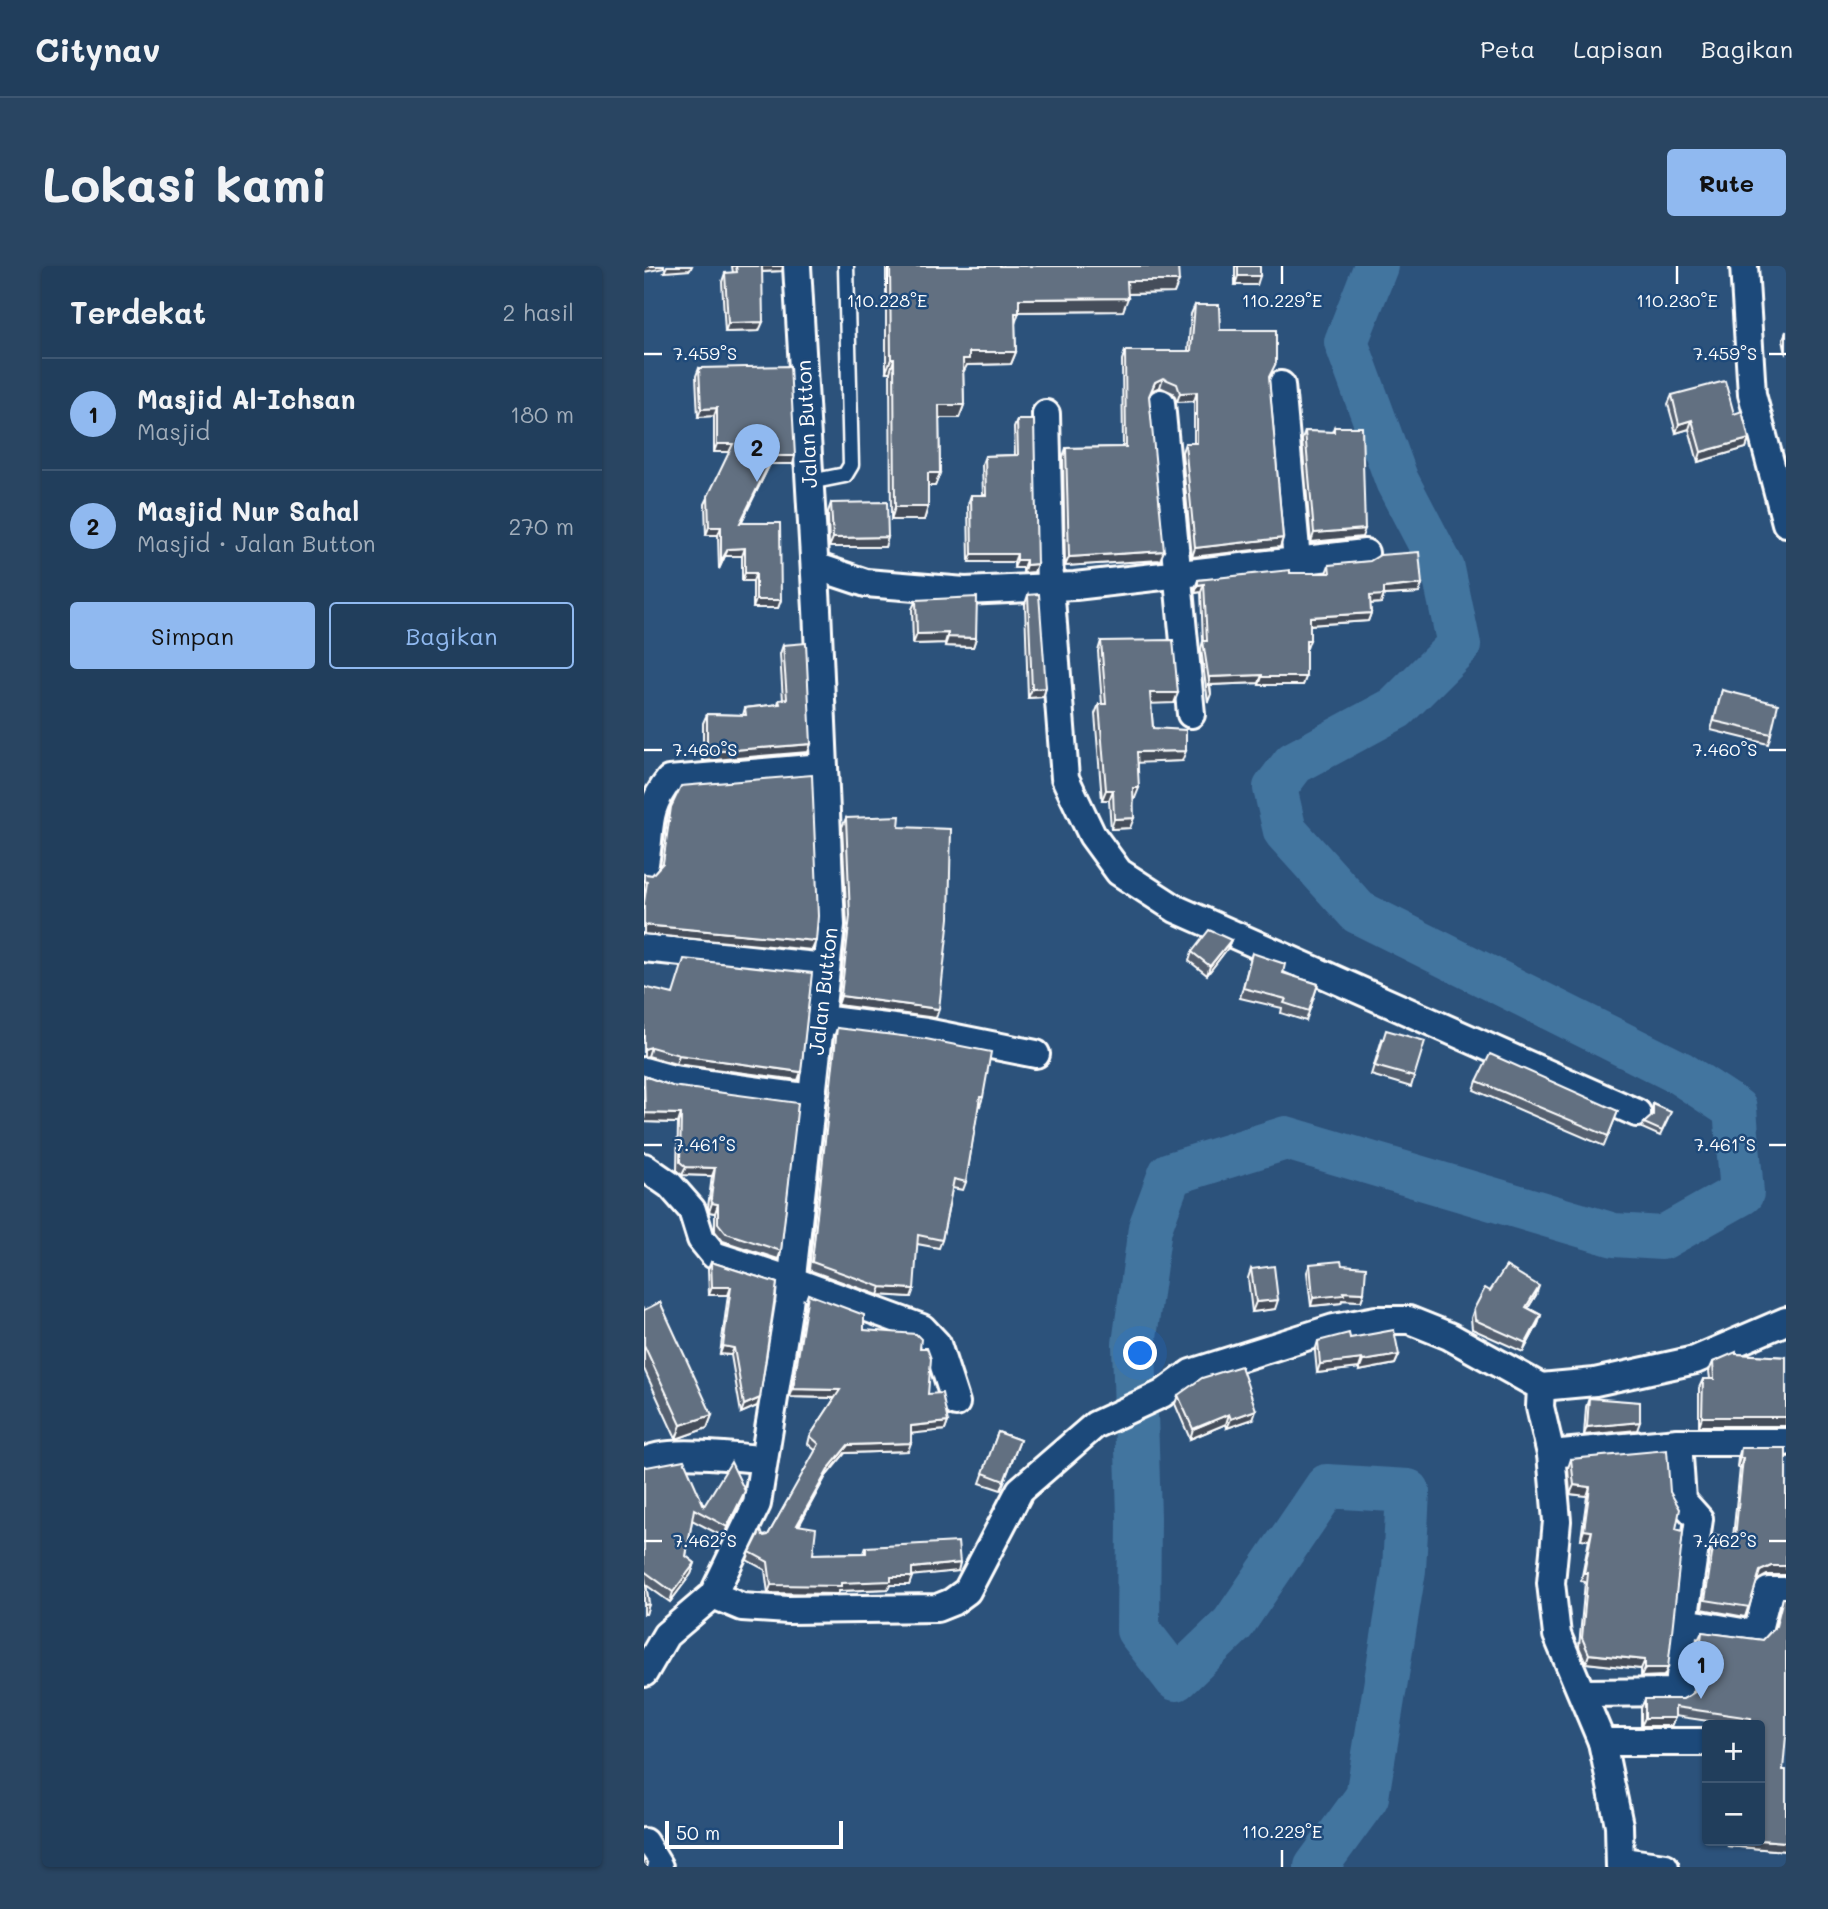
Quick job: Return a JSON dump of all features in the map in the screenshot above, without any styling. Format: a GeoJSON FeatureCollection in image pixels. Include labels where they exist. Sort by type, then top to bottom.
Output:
{"type":"FeatureCollection","features":[{"type":"Feature","properties":{"kind":"street","name":"Jalan Button"},"geometry":{"type":"LineString","coordinates":[[644,1673],[666,1635],[713,1595],[757,1504],[791,1280],[827,967],[831,925],[815,566],[797,266]]}},
{"type":"Feature","properties":{"kind":"street"},"geometry":{"type":"LineString","coordinates":[[1744,266],[1752,394],[1786,523]]}},
{"type":"Feature","properties":{"kind":"street"},"geometry":{"type":"LineString","coordinates":[[1281,385],[1297,561]]}},
{"type":"Feature","properties":{"kind":"street"},"geometry":{"type":"LineString","coordinates":[[1160,403],[1191,714]]}},
{"type":"Feature","properties":{"kind":"street"},"geometry":{"type":"LineString","coordinates":[[1046,414],[1050,586],[1065,778],[1092,835],[1119,872],[1176,909],[1637,1113]]}},
{"type":"Feature","properties":{"kind":"street"},"geometry":{"type":"LineString","coordinates":[[815,566],[866,583],[965,591],[1175,574],[1365,552]]}},
{"type":"Feature","properties":{"kind":"street"},"geometry":{"type":"LineString","coordinates":[[817,609],[866,583]]}},
{"type":"Feature","properties":{"kind":"street"},"geometry":{"type":"LineString","coordinates":[[644,869],[652,797],[669,780],[823,766]]}},
{"type":"Feature","properties":{"kind":"street"},"geometry":{"type":"LineString","coordinates":[[644,948],[827,967]]}},
{"type":"Feature","properties":{"kind":"street"},"geometry":{"type":"LineString","coordinates":[[821,1019],[926,1032],[1036,1054]]}},
{"type":"Feature","properties":{"kind":"street"},"geometry":{"type":"LineString","coordinates":[[644,1071],[673,1079],[812,1098]]}},
{"type":"Feature","properties":{"kind":"street"},"geometry":{"type":"LineString","coordinates":[[644,1167],[670,1185],[692,1210],[701,1239],[714,1255],[922,1328],[937,1345],[956,1403]]}},
{"type":"Feature","properties":{"kind":"street"},"geometry":{"type":"LineString","coordinates":[[713,1595],[742,1607],[788,1610],[937,1608],[952,1602],[967,1591],[1020,1490],[1095,1425],[1163,1394],[1191,1373],[1274,1345],[1376,1320],[1409,1320],[1449,1336],[1542,1387],[1595,1382],[1695,1360],[1786,1321]]}},
{"type":"Feature","properties":{"kind":"street"},"geometry":{"type":"LineString","coordinates":[[1542,1387],[1541,1414],[1550,1454],[1557,1521],[1551,1583],[1556,1635],[1583,1693],[1601,1742],[1619,1825],[1621,1864],[1665,1867]]}},
{"type":"Feature","properties":{"kind":"street"},"geometry":{"type":"LineString","coordinates":[[1550,1454],[1678,1442],[1786,1442]]}},
{"type":"Feature","properties":{"kind":"street"},"geometry":{"type":"LineString","coordinates":[[1583,1693],[1679,1692],[1684,1622],[1699,1519],[1682,1500],[1678,1442]]}},
{"type":"Feature","properties":{"kind":"street"},"geometry":{"type":"LineString","coordinates":[[646,1455],[763,1459]]}},
{"type":"Feature","properties":{"kind":"street"},"geometry":{"type":"LineString","coordinates":[[1684,1622],[1754,1634],[1758,1630],[1768,1591],[1786,1591]]}},
{"type":"Feature","properties":{"kind":"street"},"geometry":{"type":"LineString","coordinates":[[1601,1742],[1702,1742]]}},
{"type":"Feature","properties":{"kind":"street"},"geometry":{"type":"LineString","coordinates":[[644,1842],[659,1867]]}},
{"type":"Feature","properties":{"kind":"lane"},"geometry":{"type":"LineString","coordinates":[[810,482],[845,475],[850,465],[846,266]]}},
{"type":"Feature","properties":{"kind":"building"},"geometry":{"type":"Polygon","coordinates":[[[736,266],[762,266],[763,322],[728,323],[725,273],[737,272],[736,266]]]}},
{"type":"Feature","properties":{"kind":"building"},"geometry":{"type":"Polygon","coordinates":[[[890,266],[1178,266],[1179,281],[1127,281],[1128,298],[1019,299],[1019,313],[1015,313],[1016,352],[969,352],[969,359],[963,359],[964,405],[939,405],[940,473],[928,473],[928,507],[895,507],[890,266]]]}},
{"type":"Feature","properties":{"kind":"building"},"geometry":{"type":"Polygon","coordinates":[[[1238,266],[1260,266],[1260,276],[1238,276],[1238,266]]]}},
{"type":"Feature","properties":{"kind":"building"},"geometry":{"type":"Polygon","coordinates":[[[1195,305],[1219,305],[1220,330],[1276,330],[1276,363],[1269,377],[1283,538],[1195,548],[1185,443],[1197,443],[1197,392],[1180,393],[1177,384],[1163,378],[1155,382],[1149,396],[1164,551],[1069,557],[1066,448],[1126,447],[1125,351],[1191,351],[1195,305]]]}},
{"type":"Feature","properties":{"kind":"building"},"geometry":{"type":"Polygon","coordinates":[[[790,366],[795,456],[773,456],[740,523],[780,523],[781,600],[756,600],[756,573],[745,573],[745,548],[728,549],[721,561],[721,527],[709,527],[708,496],[733,444],[717,444],[717,408],[701,409],[699,368],[790,366]]]}},
{"type":"Feature","properties":{"kind":"building"},"geometry":{"type":"Polygon","coordinates":[[[1725,381],[1734,414],[1742,411],[1749,439],[1701,452],[1692,420],[1679,424],[1672,395],[1725,381]]]}},
{"type":"Feature","properties":{"kind":"building"},"geometry":{"type":"Polygon","coordinates":[[[1017,420],[1034,420],[1037,564],[1026,565],[1026,560],[1017,560],[1017,554],[972,554],[971,495],[986,495],[985,456],[1018,455],[1017,420]]]}},
{"type":"Feature","properties":{"kind":"building"},"geometry":{"type":"Polygon","coordinates":[[[1334,427],[1362,427],[1365,529],[1314,533],[1305,431],[1334,432],[1334,427]]]}},
{"type":"Feature","properties":{"kind":"building"},"geometry":{"type":"Polygon","coordinates":[[[887,502],[888,537],[833,538],[831,503],[887,502]]]}},
{"type":"Feature","properties":{"kind":"building"},"geometry":{"type":"Polygon","coordinates":[[[1419,552],[1422,584],[1384,588],[1384,595],[1370,596],[1371,613],[1310,617],[1310,640],[1306,640],[1306,677],[1209,677],[1211,694],[1203,641],[1207,641],[1204,584],[1198,585],[1198,580],[1290,570],[1290,573],[1330,573],[1329,565],[1370,561],[1380,555],[1419,552]]]}},
{"type":"Feature","properties":{"kind":"building"},"geometry":{"type":"Polygon","coordinates":[[[1039,594],[1046,688],[1032,689],[1028,595],[1039,594]]]}},
{"type":"Feature","properties":{"kind":"building"},"geometry":{"type":"Polygon","coordinates":[[[977,597],[976,638],[948,637],[948,633],[917,634],[916,600],[977,597]]]}},
{"type":"Feature","properties":{"kind":"building"},"geometry":{"type":"Polygon","coordinates":[[[1173,640],[1178,693],[1150,693],[1153,728],[1186,730],[1186,751],[1137,752],[1139,788],[1133,788],[1134,818],[1114,819],[1113,790],[1106,790],[1099,704],[1106,704],[1101,641],[1173,640]]]}},
{"type":"Feature","properties":{"kind":"building"},"geometry":{"type":"Polygon","coordinates":[[[806,643],[811,744],[707,752],[707,714],[746,715],[745,708],[780,704],[779,700],[787,699],[783,645],[806,643]]]}},
{"type":"Feature","properties":{"kind":"building"},"geometry":{"type":"Polygon","coordinates":[[[1722,690],[1778,704],[1771,734],[1714,721],[1722,690]]]}},
{"type":"Feature","properties":{"kind":"building"},"geometry":{"type":"Polygon","coordinates":[[[812,775],[818,916],[816,941],[644,925],[647,882],[644,881],[644,874],[652,875],[663,863],[671,807],[681,786],[812,775]]]}},
{"type":"Feature","properties":{"kind":"building"},"geometry":{"type":"Polygon","coordinates":[[[900,816],[899,827],[951,829],[949,918],[939,1009],[841,996],[850,916],[846,818],[900,816]]]}},
{"type":"Feature","properties":{"kind":"building"},"geometry":{"type":"Polygon","coordinates":[[[1209,930],[1231,940],[1210,966],[1192,952],[1209,930]]]}},
{"type":"Feature","properties":{"kind":"building"},"geometry":{"type":"Polygon","coordinates":[[[1252,953],[1285,964],[1283,973],[1318,984],[1309,1011],[1284,1003],[1286,999],[1243,988],[1252,953]]]}},
{"type":"Feature","properties":{"kind":"building"},"geometry":{"type":"Polygon","coordinates":[[[684,959],[812,973],[801,1072],[679,1055],[651,1047],[644,1049],[644,987],[673,994],[684,959]]]}},
{"type":"Feature","properties":{"kind":"building"},"geometry":{"type":"Polygon","coordinates":[[[837,1028],[926,1039],[991,1052],[983,1097],[980,1097],[966,1182],[954,1179],[942,1240],[918,1235],[914,1289],[881,1287],[812,1262],[837,1028]]]}},
{"type":"Feature","properties":{"kind":"building"},"geometry":{"type":"Polygon","coordinates":[[[1386,1030],[1425,1041],[1414,1077],[1375,1066],[1386,1030]]]}},
{"type":"Feature","properties":{"kind":"building"},"geometry":{"type":"Polygon","coordinates":[[[1490,1054],[1618,1111],[1608,1136],[1477,1081],[1490,1054]]]}},
{"type":"Feature","properties":{"kind":"building"},"geometry":{"type":"Polygon","coordinates":[[[644,1076],[672,1086],[798,1103],[781,1251],[726,1233],[718,1223],[718,1204],[712,1203],[711,1198],[715,1168],[686,1167],[680,1162],[681,1114],[645,1113],[644,1076]]]}},
{"type":"Feature","properties":{"kind":"building"},"geometry":{"type":"Polygon","coordinates":[[[1653,1104],[1671,1112],[1662,1131],[1644,1123],[1653,1115],[1653,1104]]]}},
{"type":"Feature","properties":{"kind":"building"},"geometry":{"type":"Polygon","coordinates":[[[1341,1261],[1342,1265],[1366,1267],[1364,1293],[1343,1292],[1344,1295],[1313,1298],[1310,1264],[1341,1261]]]}},
{"type":"Feature","properties":{"kind":"building"},"geometry":{"type":"Polygon","coordinates":[[[711,1262],[777,1283],[760,1398],[744,1405],[734,1348],[723,1346],[731,1287],[712,1287],[711,1262]]]}},
{"type":"Feature","properties":{"kind":"building"},"geometry":{"type":"Polygon","coordinates":[[[1274,1266],[1278,1300],[1256,1302],[1251,1269],[1274,1266]]]}},
{"type":"Feature","properties":{"kind":"building"},"geometry":{"type":"Polygon","coordinates":[[[1506,1266],[1539,1286],[1526,1307],[1541,1315],[1526,1343],[1475,1320],[1474,1309],[1485,1288],[1490,1291],[1506,1266]]]}},
{"type":"Feature","properties":{"kind":"building"},"geometry":{"type":"Polygon","coordinates":[[[808,1294],[864,1315],[864,1330],[916,1334],[921,1339],[920,1348],[927,1348],[931,1359],[928,1394],[942,1393],[948,1422],[911,1426],[911,1443],[848,1445],[829,1468],[797,1525],[816,1528],[813,1554],[866,1553],[866,1547],[958,1542],[960,1563],[912,1568],[912,1577],[891,1577],[891,1581],[841,1583],[841,1586],[771,1585],[768,1562],[750,1552],[761,1530],[763,1536],[768,1535],[819,1444],[810,1436],[840,1390],[793,1389],[808,1294]]]}},
{"type":"Feature","properties":{"kind":"building"},"geometry":{"type":"Polygon","coordinates":[[[660,1302],[712,1415],[681,1425],[644,1345],[644,1310],[660,1302]]]}},
{"type":"Feature","properties":{"kind":"building"},"geometry":{"type":"Polygon","coordinates":[[[1394,1330],[1399,1355],[1320,1364],[1318,1341],[1349,1333],[1350,1338],[1394,1330]]]}},
{"type":"Feature","properties":{"kind":"building"},"geometry":{"type":"Polygon","coordinates":[[[1736,1352],[1786,1357],[1786,1417],[1702,1417],[1703,1379],[1714,1379],[1713,1362],[1736,1352]]]}},
{"type":"Feature","properties":{"kind":"building"},"geometry":{"type":"Polygon","coordinates":[[[1241,1366],[1256,1410],[1231,1419],[1229,1414],[1193,1429],[1178,1395],[1202,1378],[1241,1366]]]}},
{"type":"Feature","properties":{"kind":"building"},"geometry":{"type":"Polygon","coordinates":[[[1589,1398],[1640,1402],[1640,1422],[1587,1427],[1589,1398]]]}},
{"type":"Feature","properties":{"kind":"building"},"geometry":{"type":"Polygon","coordinates":[[[998,1432],[1020,1440],[1004,1481],[983,1473],[998,1432]]]}},
{"type":"Feature","properties":{"kind":"building"},"geometry":{"type":"Polygon","coordinates":[[[1741,1448],[1786,1448],[1786,1566],[1771,1566],[1760,1571],[1749,1607],[1705,1600],[1715,1535],[1735,1538],[1743,1458],[1740,1458],[1741,1448]]]}},
{"type":"Feature","properties":{"kind":"building"},"geometry":{"type":"Polygon","coordinates":[[[1667,1450],[1670,1492],[1680,1509],[1676,1529],[1683,1531],[1668,1668],[1645,1668],[1645,1660],[1589,1654],[1582,1638],[1588,1573],[1584,1573],[1592,1531],[1584,1530],[1590,1487],[1574,1485],[1571,1459],[1667,1450]]]}},
{"type":"Feature","properties":{"kind":"building"},"geometry":{"type":"Polygon","coordinates":[[[684,1460],[704,1506],[731,1462],[745,1491],[727,1527],[694,1509],[686,1556],[695,1563],[673,1592],[644,1571],[644,1466],[684,1460]]]}},
{"type":"Feature","properties":{"kind":"building"},"geometry":{"type":"Polygon","coordinates":[[[644,1571],[649,1604],[644,1605],[644,1571]]]}},
{"type":"Feature","properties":{"kind":"building"},"geometry":{"type":"Polygon","coordinates":[[[1783,1598],[1786,1598],[1786,1735],[1783,1770],[1786,1770],[1786,1842],[1765,1840],[1765,1720],[1675,1707],[1675,1718],[1645,1718],[1645,1699],[1683,1699],[1695,1692],[1702,1632],[1763,1640],[1776,1626],[1783,1598]]]}},
{"type":"Feature","properties":{"kind":"waterway"},"geometry":{"type":"LineString","coordinates":[[1316,1867],[1367,1797],[1404,1570],[1408,1491],[1327,1486],[1233,1624],[1176,1679],[1138,1630],[1139,1518],[1134,1344],[1150,1228],[1170,1174],[1286,1138],[1614,1235],[1662,1238],[1742,1193],[1735,1109],[1680,1073],[1358,912],[1285,831],[1275,788],[1294,763],[1396,708],[1459,645],[1443,569],[1397,481],[1346,342],[1376,266]]}},
{"type":"Feature","properties":{"kind":"place","name":"Masjid Nur Sahal"},"geometry":{"type":"Point","coordinates":[757,482]}},
{"type":"Feature","properties":{"kind":"place","name":"Masjid Al-Ichsan"},"geometry":{"type":"Point","coordinates":[1701,1699]}}]}
